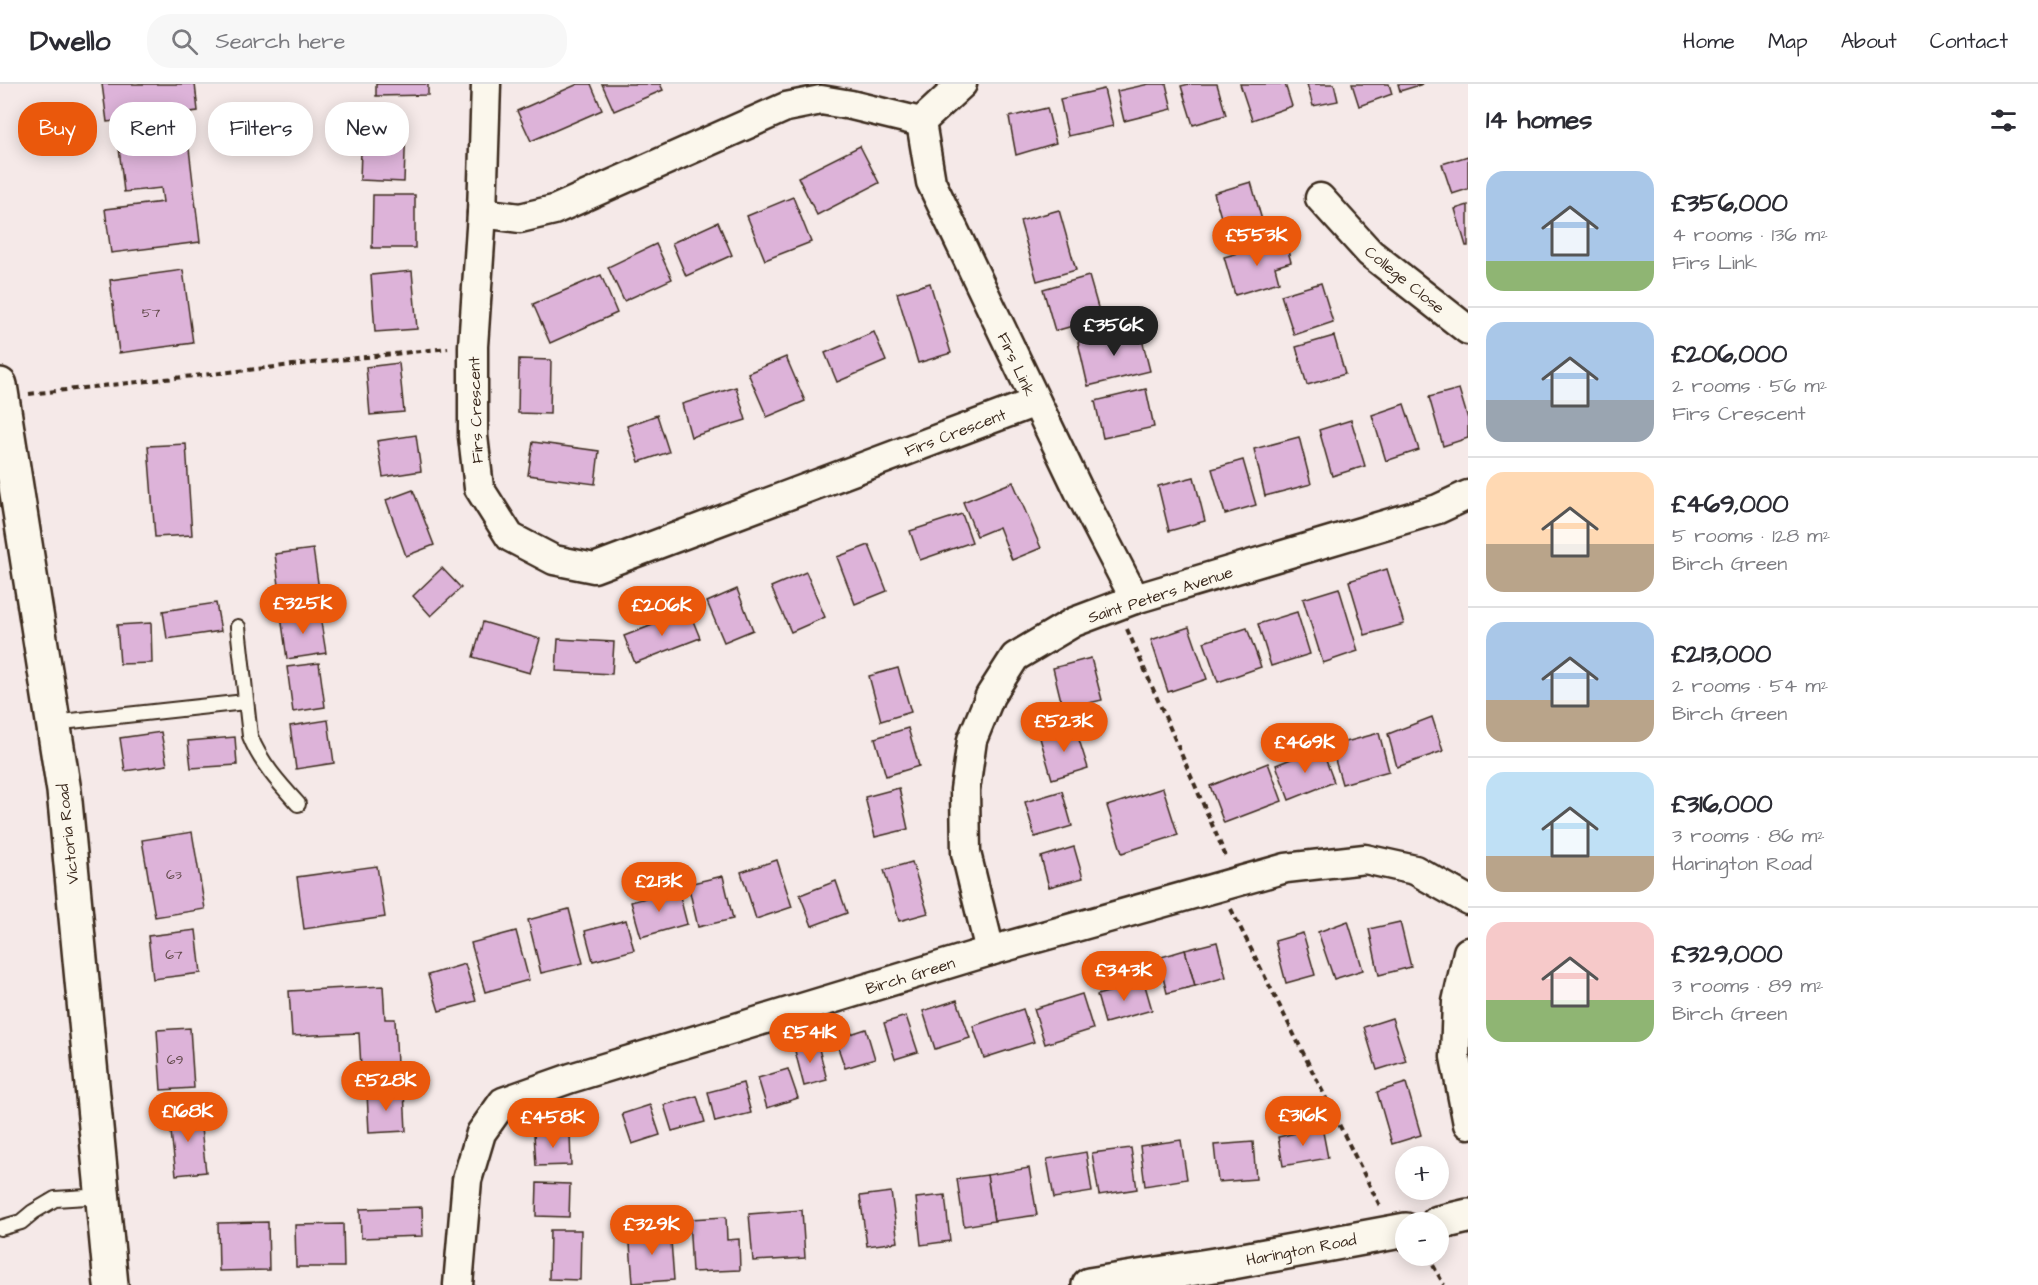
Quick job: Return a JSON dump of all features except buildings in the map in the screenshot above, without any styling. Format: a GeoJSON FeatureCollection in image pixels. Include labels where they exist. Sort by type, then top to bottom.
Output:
{"type":"FeatureCollection","features":[{"type":"Feature","properties":{"kind":"street","name":"Firs Crescent"},"geometry":{"type":"LineString","coordinates":[[486,84],[482,213],[473,346],[473,436],[479,488],[510,537],[554,560],[594,568],[1036,402]]}},
{"type":"Feature","properties":{"kind":"street"},"geometry":{"type":"LineString","coordinates":[[482,213],[520,218],[554,210],[786,107],[821,100],[921,122],[962,84]]}},
{"type":"Feature","properties":{"kind":"street","name":"Firs Link"},"geometry":{"type":"LineString","coordinates":[[921,122],[931,182],[1078,491],[1126,603]]}},
{"type":"Feature","properties":{"kind":"street","name":"College Close"},"geometry":{"type":"LineString","coordinates":[[1320,198],[1370,253],[1468,330]]}},
{"type":"Feature","properties":{"kind":"street","name":"Victoria Road"},"geometry":{"type":"LineString","coordinates":[[1,391],[64,791],[111,1285]]}},
{"type":"Feature","properties":{"kind":"street","name":"Saint Peters Avenue"},"geometry":{"type":"LineString","coordinates":[[990,951],[966,853],[964,790],[972,740],[990,696],[1015,657],[1074,622],[1126,603],[1438,509],[1468,495]]}},
{"type":"Feature","properties":{"kind":"street","name":"Birch Green"},"geometry":{"type":"LineString","coordinates":[[459,1285],[467,1180],[481,1133],[503,1102],[571,1078],[990,951],[1286,868],[1365,859],[1415,870],[1468,900]]}},
{"type":"Feature","properties":{"kind":"street"},"geometry":{"type":"LineString","coordinates":[[1468,952],[1457,1002],[1455,1057],[1468,1124]]}},
{"type":"Feature","properties":{"kind":"street"},"geometry":{"type":"LineString","coordinates":[[1449,1220],[1468,1216]]}},
{"type":"Feature","properties":{"kind":"street","name":"Harington Road"},"geometry":{"type":"LineString","coordinates":[[1089,1285],[1227,1263],[1395,1232]]}},
{"type":"Feature","properties":{"kind":"lane"},"geometry":{"type":"LineString","coordinates":[[238,627],[250,736],[255,750],[278,782],[298,804]]}},
{"type":"Feature","properties":{"kind":"lane"},"geometry":{"type":"LineString","coordinates":[[53,723],[245,702]]}},
{"type":"Feature","properties":{"kind":"lane"},"geometry":{"type":"LineString","coordinates":[[0,1228],[21,1222],[56,1199],[103,1196]]}},
{"type":"Feature","properties":{"kind":"path"},"geometry":{"type":"LineString","coordinates":[[1,391],[473,346]]}},
{"type":"Feature","properties":{"kind":"path"},"geometry":{"type":"LineString","coordinates":[[1126,603],[1233,871],[1220,887],[1381,1207]]}},
{"type":"Feature","properties":{"kind":"path"},"geometry":{"type":"LineString","coordinates":[[1434,1266],[1444,1285]]}}]}
